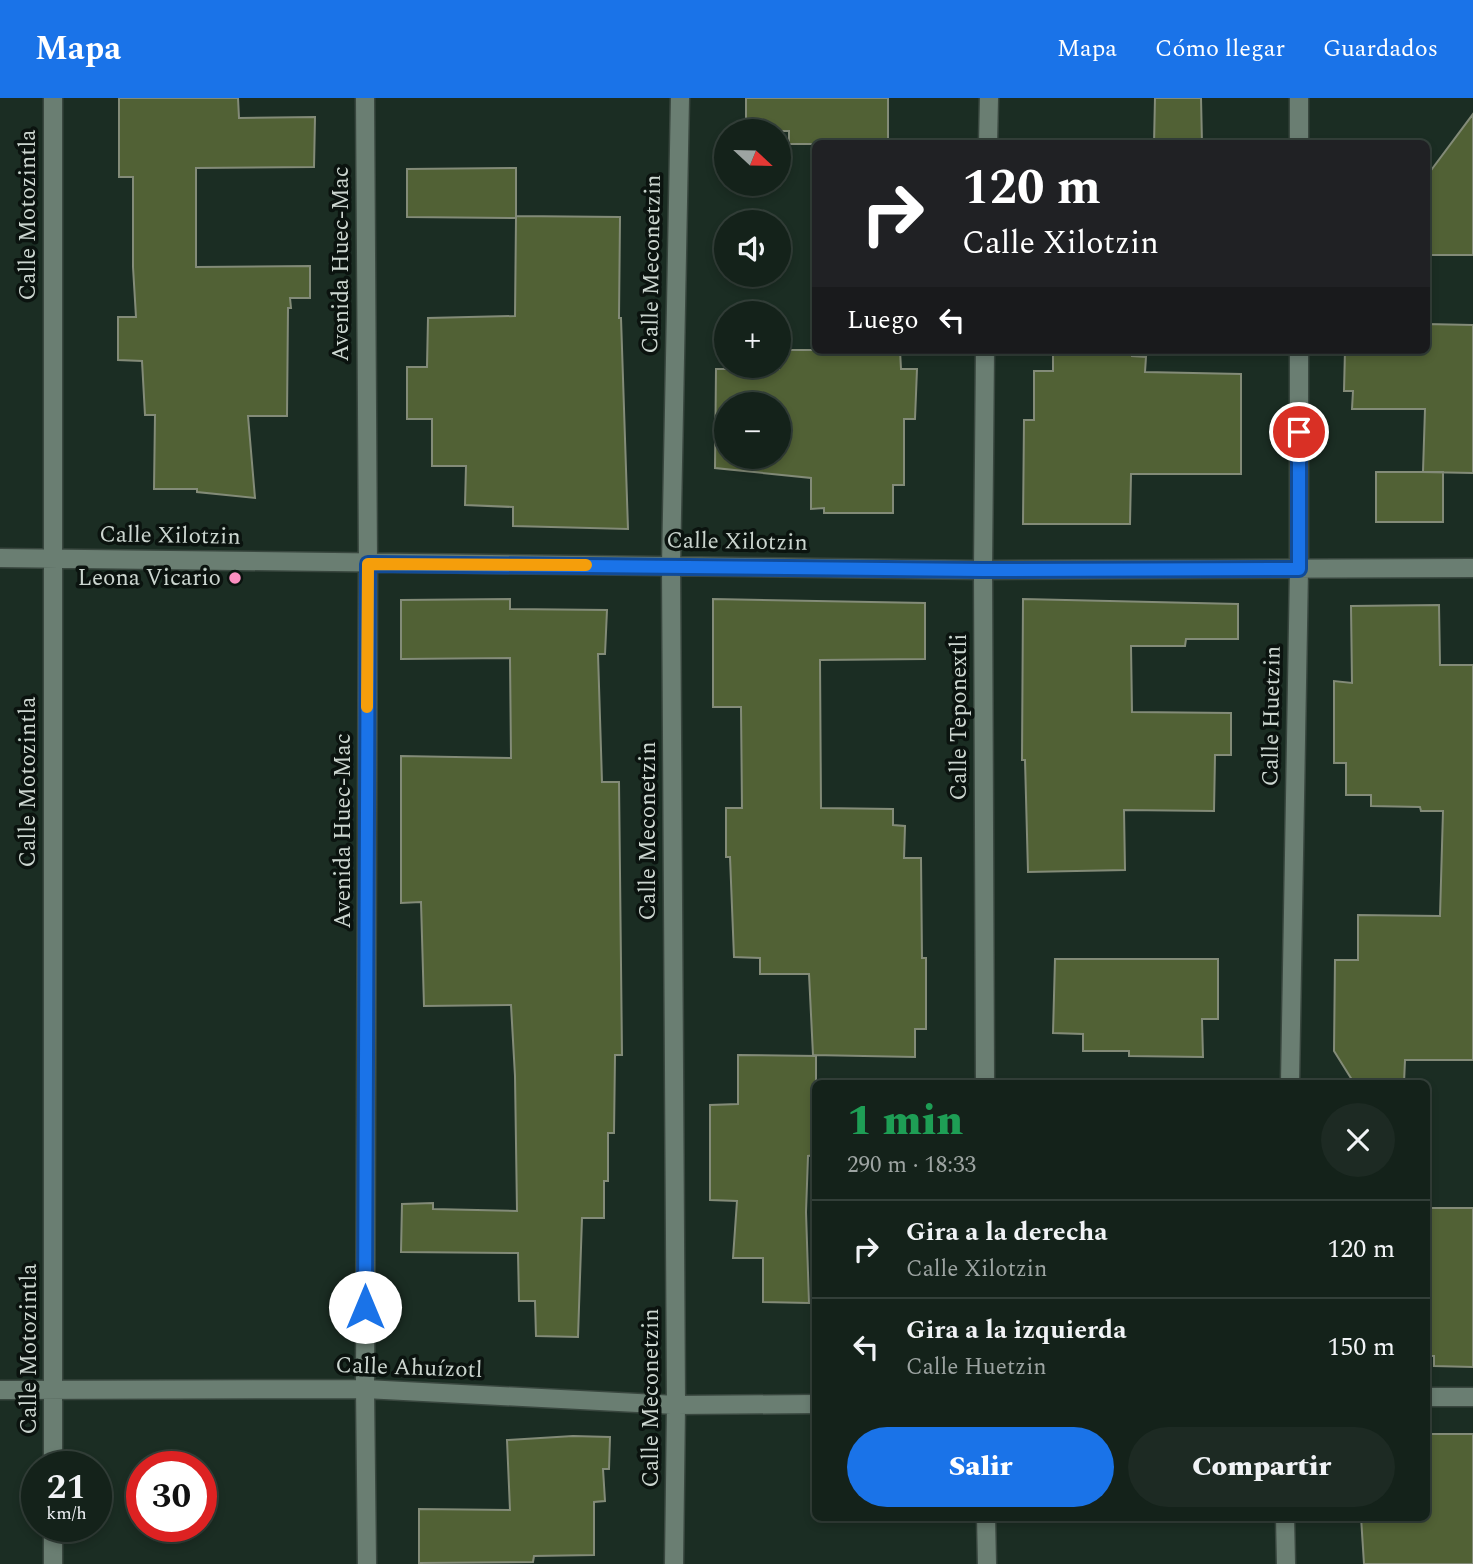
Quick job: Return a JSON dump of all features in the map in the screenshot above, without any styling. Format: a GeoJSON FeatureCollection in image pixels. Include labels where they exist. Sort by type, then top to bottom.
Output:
{"type":"FeatureCollection","features":[{"type":"Feature","properties":{"kind":"street","name":"Calle Motozintla"},"geometry":{"type":"LineString","coordinates":[[52,98],[53,1451]]}},
{"type":"Feature","properties":{"kind":"street","name":"Avenida Huec-Mac"},"geometry":{"type":"LineString","coordinates":[[365,98],[368,564],[365,1389],[367,1564]]}},
{"type":"Feature","properties":{"kind":"street","name":"Calle Meconetzin"},"geometry":{"type":"LineString","coordinates":[[674,1564],[676,1405],[671,566],[680,98]]}},
{"type":"Feature","properties":{"kind":"street"},"geometry":{"type":"LineString","coordinates":[[988,140],[989,98]]}},
{"type":"Feature","properties":{"kind":"street"},"geometry":{"type":"LineString","coordinates":[[1299,98],[1299,140]]}},
{"type":"Feature","properties":{"kind":"street","name":"Calle Teponextli"},"geometry":{"type":"LineString","coordinates":[[985,354],[982,570],[985,1080]]}},
{"type":"Feature","properties":{"kind":"street","name":"Calle Huetzin"},"geometry":{"type":"LineString","coordinates":[[1290,1080],[1299,569],[1299,354]]}},
{"type":"Feature","properties":{"kind":"street","name":"Calle Xilotzin"},"geometry":{"type":"LineString","coordinates":[[0,558],[982,570],[1473,568]]}},
{"type":"Feature","properties":{"kind":"street","name":"Calle Ahuízotl"},"geometry":{"type":"LineString","coordinates":[[0,1390],[365,1389],[676,1405],[812,1404]]}},
{"type":"Feature","properties":{"kind":"street"},"geometry":{"type":"LineString","coordinates":[[1430,1397],[1473,1397]]}},
{"type":"Feature","properties":{"kind":"street"},"geometry":{"type":"LineString","coordinates":[[986,1521],[987,1564]]}},
{"type":"Feature","properties":{"kind":"street"},"geometry":{"type":"LineString","coordinates":[[1285,1521],[1286,1564]]}},
{"type":"Feature","properties":{"kind":"street"},"geometry":{"type":"LineString","coordinates":[[53,1542],[53,1564]]}},
{"type":"Feature","properties":{"kind":"building"},"geometry":{"type":"Polygon","coordinates":[[[119,98],[238,98],[239,118],[315,117],[314,167],[196,168],[196,267],[310,266],[310,298],[290,298],[291,308],[288,308],[287,416],[248,416],[255,498],[197,492],[197,489],[154,489],[155,415],[145,415],[142,361],[118,360],[118,317],[136,317],[133,177],[119,177],[119,98]]]}},
{"type":"Feature","properties":{"kind":"building"},"geometry":{"type":"Polygon","coordinates":[[[746,98],[888,98],[888,140],[812,140],[812,144],[791,144],[791,119],[746,119],[746,98]]]}},
{"type":"Feature","properties":{"kind":"building"},"geometry":{"type":"Polygon","coordinates":[[[1155,98],[1201,98],[1202,140],[1154,140],[1155,98]]]}},
{"type":"Feature","properties":{"kind":"building"},"geometry":{"type":"Polygon","coordinates":[[[1473,114],[1473,255],[1430,255],[1430,172],[1473,114]]]}},
{"type":"Feature","properties":{"kind":"building"},"geometry":{"type":"Polygon","coordinates":[[[516,168],[516,216],[620,217],[619,318],[628,529],[513,526],[513,507],[465,505],[466,466],[432,466],[432,419],[407,419],[407,367],[427,367],[428,318],[515,316],[516,218],[407,217],[407,169],[516,168]]]}},
{"type":"Feature","properties":{"kind":"building"},"geometry":{"type":"Polygon","coordinates":[[[1430,324],[1473,325],[1473,473],[1423,472],[1425,409],[1352,409],[1353,391],[1344,391],[1345,354],[1430,354],[1430,324]]]}},
{"type":"Feature","properties":{"kind":"building"},"geometry":{"type":"Polygon","coordinates":[[[791,350],[812,350],[812,354],[900,354],[901,369],[917,369],[915,419],[904,419],[904,485],[893,485],[893,513],[824,513],[824,508],[811,509],[811,478],[725,469],[791,469],[791,392],[716,392],[716,378],[791,378],[791,350]]]}},
{"type":"Feature","properties":{"kind":"building"},"geometry":{"type":"Polygon","coordinates":[[[1053,354],[1132,354],[1146,357],[1145,372],[1241,374],[1241,474],[1131,474],[1130,524],[1023,524],[1024,420],[1034,420],[1034,371],[1053,371],[1053,354]]]}},
{"type":"Feature","properties":{"kind":"building"},"geometry":{"type":"Polygon","coordinates":[[[1376,472],[1443,472],[1443,522],[1376,522],[1376,472]]]}},
{"type":"Feature","properties":{"kind":"building"},"geometry":{"type":"Polygon","coordinates":[[[510,599],[510,609],[607,610],[605,654],[598,654],[602,782],[619,782],[622,1055],[615,1055],[614,1133],[608,1133],[608,1181],[604,1181],[604,1218],[582,1218],[578,1337],[536,1336],[535,1301],[519,1301],[518,1253],[401,1252],[402,1204],[433,1203],[433,1209],[517,1211],[511,1005],[424,1006],[421,902],[401,903],[401,756],[511,758],[510,658],[401,659],[401,600],[510,599]]]}},
{"type":"Feature","properties":{"kind":"building"},"geometry":{"type":"Polygon","coordinates":[[[713,599],[925,603],[925,659],[820,660],[821,808],[893,809],[893,825],[905,826],[904,858],[921,858],[926,1029],[915,1029],[915,1057],[813,1055],[809,974],[760,974],[760,958],[734,957],[730,857],[726,857],[726,808],[742,808],[741,707],[713,707],[713,599]]]}},
{"type":"Feature","properties":{"kind":"building"},"geometry":{"type":"Polygon","coordinates":[[[1023,599],[1238,604],[1238,639],[1186,639],[1185,646],[1131,646],[1132,712],[1231,713],[1231,755],[1215,755],[1214,811],[1124,810],[1125,870],[1028,872],[1025,760],[1022,760],[1023,599]]]}},
{"type":"Feature","properties":{"kind":"building"},"geometry":{"type":"Polygon","coordinates":[[[1439,605],[1440,665],[1473,665],[1473,1060],[1405,1060],[1404,1080],[1352,1080],[1334,1051],[1335,960],[1358,960],[1358,915],[1440,916],[1443,811],[1421,811],[1420,807],[1371,806],[1371,795],[1346,795],[1346,763],[1334,763],[1334,681],[1352,683],[1351,606],[1439,605]]]}},
{"type":"Feature","properties":{"kind":"building"},"geometry":{"type":"Polygon","coordinates":[[[1055,959],[1218,959],[1218,1019],[1202,1019],[1203,1057],[1129,1056],[1129,1051],[1083,1051],[1083,1034],[1053,1033],[1055,959]]]}},
{"type":"Feature","properties":{"kind":"building"},"geometry":{"type":"Polygon","coordinates":[[[738,1055],[816,1056],[816,1080],[812,1080],[812,1156],[808,1156],[806,1212],[809,1303],[763,1302],[763,1258],[733,1258],[737,1201],[710,1200],[710,1105],[738,1104],[738,1055]]]}},
{"type":"Feature","properties":{"kind":"building"},"geometry":{"type":"Polygon","coordinates":[[[1430,1208],[1473,1208],[1473,1367],[1434,1366],[1434,1356],[1430,1356],[1430,1208]]]}},
{"type":"Feature","properties":{"kind":"building"},"geometry":{"type":"Polygon","coordinates":[[[1430,1434],[1473,1434],[1473,1564],[1364,1564],[1361,1521],[1430,1521],[1430,1434]]]}},
{"type":"Feature","properties":{"kind":"building"},"geometry":{"type":"Polygon","coordinates":[[[610,1437],[609,1469],[603,1469],[605,1501],[594,1502],[594,1555],[534,1556],[533,1562],[419,1563],[419,1509],[510,1510],[507,1440],[610,1437]]]}},
{"type":"Feature","properties":{"kind":"slow traffic"},"geometry":{"type":"LineString","coordinates":[[367,707],[368,564],[586,565]]}},
{"type":"Feature","properties":{"kind":"place","name":"Leona Vicario"},"geometry":{"type":"Point","coordinates":[235,578]}},
{"type":"Feature","properties":{"kind":"route"},"geometry":{"type":"LineString","coordinates":[[365,1307],[368,564],[982,570],[1299,569],[1299,432]]}}]}
